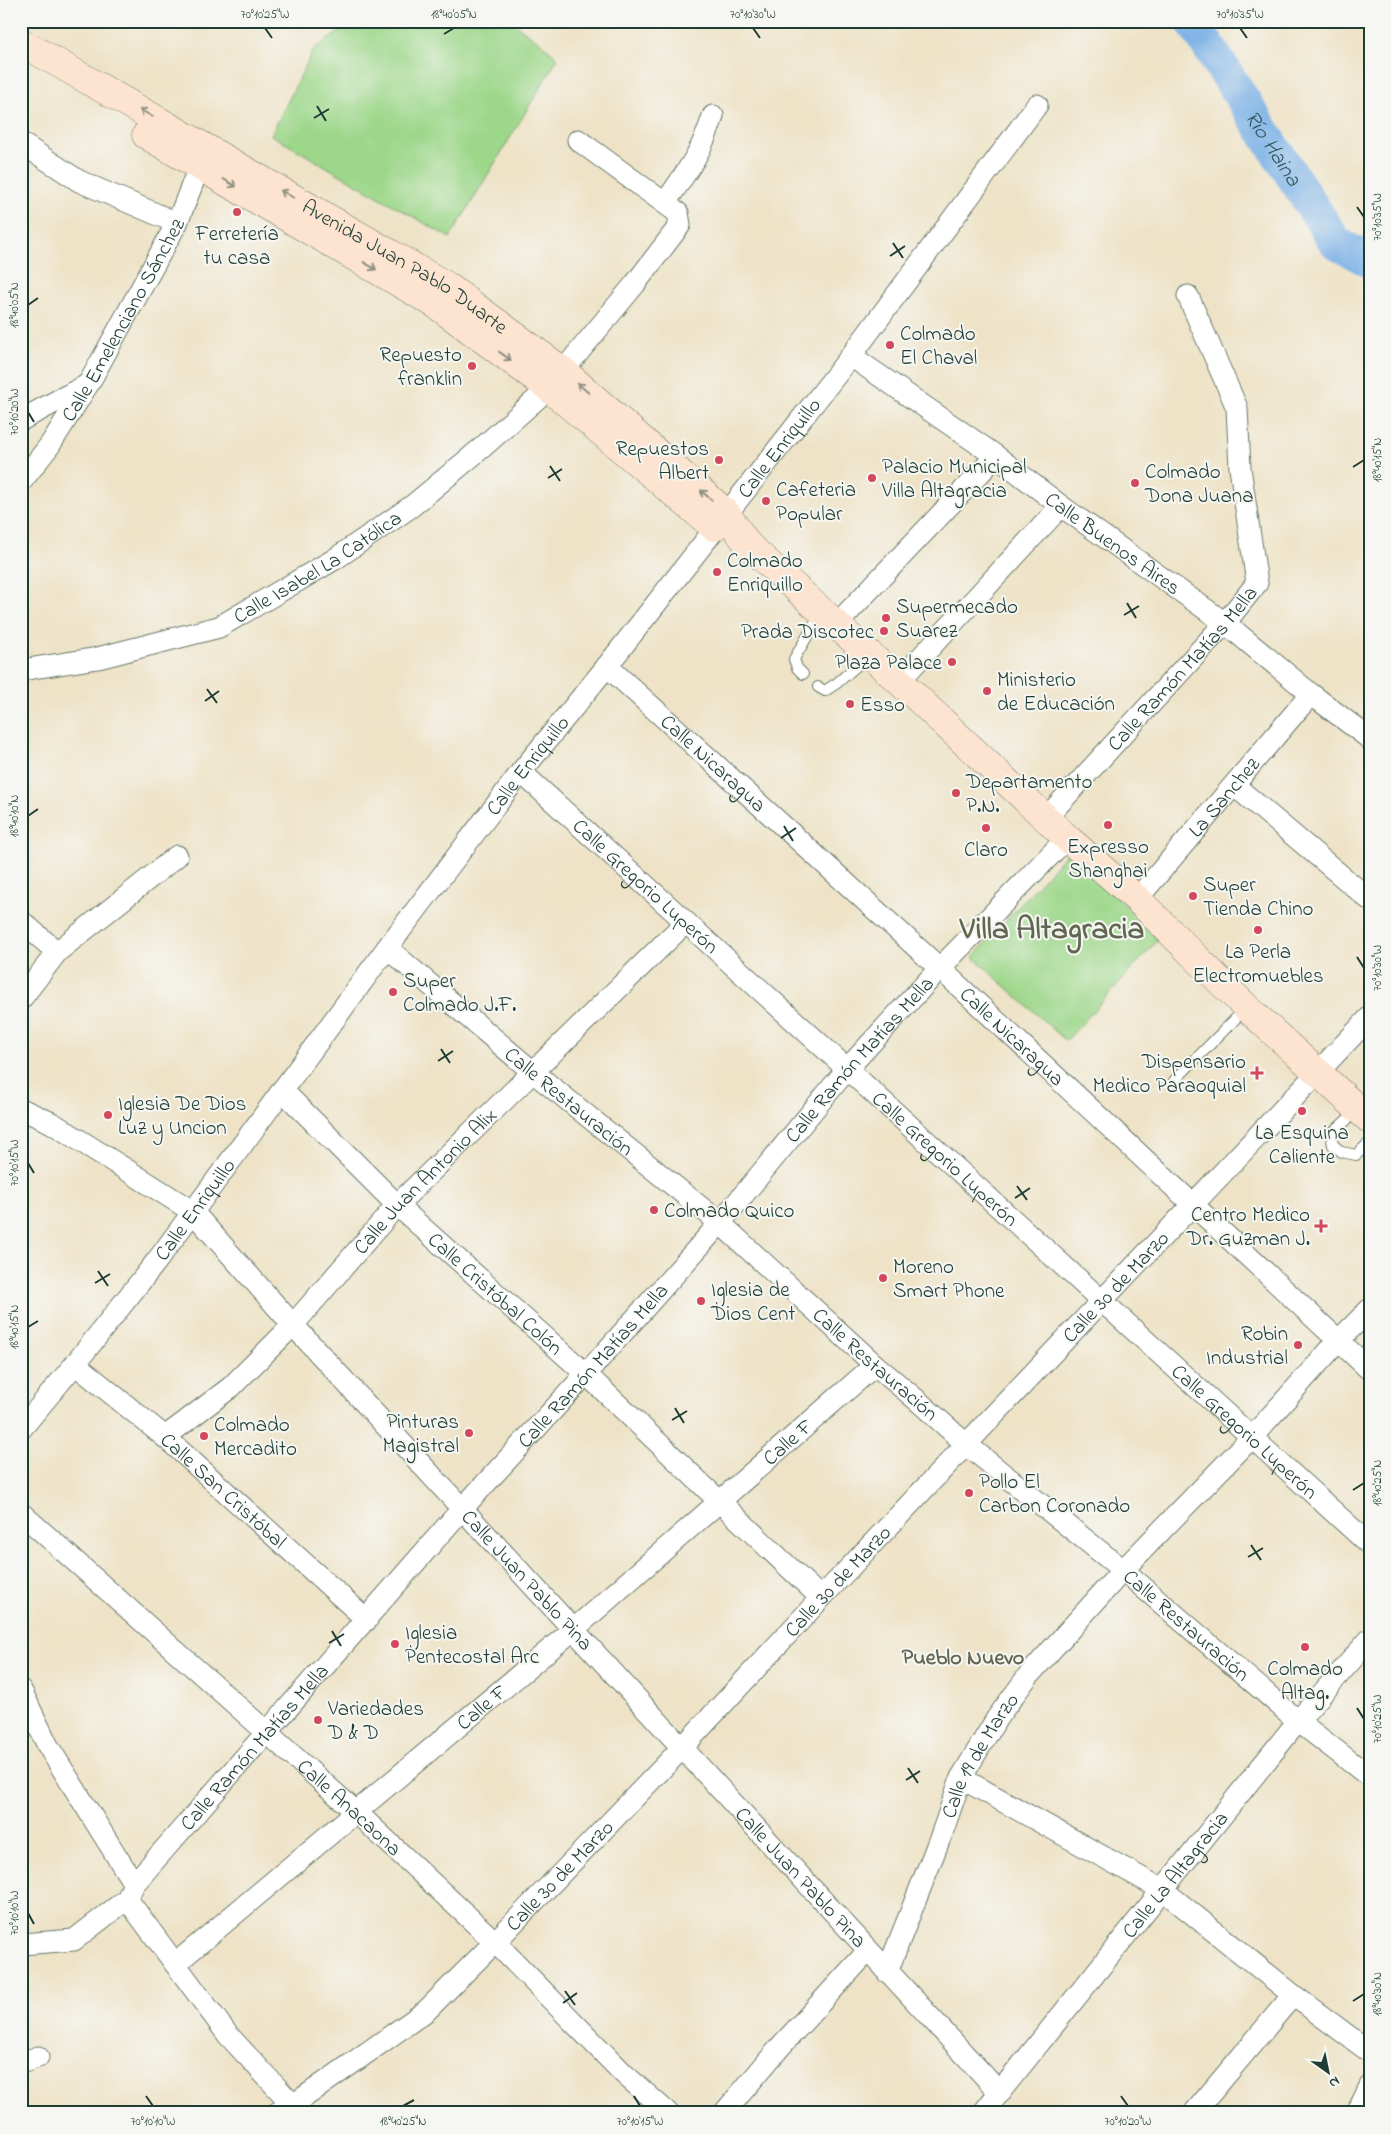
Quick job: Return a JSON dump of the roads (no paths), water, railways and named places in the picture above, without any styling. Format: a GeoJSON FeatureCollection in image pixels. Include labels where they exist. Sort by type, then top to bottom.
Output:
{"type":"FeatureCollection","features":[{"type":"Feature","properties":{"kind":"main road","name":"Avenida Juan Pablo Duarte"},"geometry":{"type":"LineString","coordinates":[[21,42],[556,380],[720,520],[899,681],[1136,900],[1247,1008],[1364,1115]]}},
{"type":"Feature","properties":{"kind":"main road","name":"Avenida Juan Pablo Duarte"},"geometry":{"type":"LineString","coordinates":[[21,63],[203,156]]}},
{"type":"Feature","properties":{"kind":"street","name":"Calle Enriquillo"},"geometry":{"type":"LineString","coordinates":[[21,1429],[156,1262],[387,948],[521,772],[851,356],[1037,104]]}},
{"type":"Feature","properties":{"kind":"street"},"geometry":{"type":"LineString","coordinates":[[664,203],[693,164],[706,138],[713,116]]}},
{"type":"Feature","properties":{"kind":"street","name":"Calle Isabel La Católica"},"geometry":{"type":"LineString","coordinates":[[21,670],[98,658],[219,627],[335,559],[412,506],[484,446],[556,380],[635,284],[680,225],[678,213],[578,140]]}},
{"type":"Feature","properties":{"kind":"street"},"geometry":{"type":"LineString","coordinates":[[21,143],[79,181],[177,223]]}},
{"type":"Feature","properties":{"kind":"street","name":"Calle Emelenciano Sánchez"},"geometry":{"type":"LineString","coordinates":[[21,482],[50,445],[89,383],[177,223],[203,156]]}},
{"type":"Feature","properties":{"kind":"street","name":"Calle Ramón Matías Mella"},"geometry":{"type":"LineString","coordinates":[[1047,818],[1225,623],[1257,583],[1240,468],[1237,408],[1188,296]]}},
{"type":"Feature","properties":{"kind":"street","name":"Calle Buenos Aires"},"geometry":{"type":"LineString","coordinates":[[851,356],[996,456],[1061,506],[1225,623],[1311,694],[1370,739]]}},
{"type":"Feature","properties":{"kind":"street"},"geometry":{"type":"LineString","coordinates":[[21,420],[89,383]]}},
{"type":"Feature","properties":{"kind":"street"},"geometry":{"type":"LineString","coordinates":[[829,618],[996,456]]}},
{"type":"Feature","properties":{"kind":"street"},"geometry":{"type":"LineString","coordinates":[[899,681],[1061,506]]}},
{"type":"Feature","properties":{"kind":"street","name":"Calle Nicaragua"},"geometry":{"type":"LineString","coordinates":[[607,666],[939,969],[1370,1370]]}},
{"type":"Feature","properties":{"kind":"street","name":"La Sanchez"},"geometry":{"type":"LineString","coordinates":[[1136,900],[1235,786],[1311,694]]}},
{"type":"Feature","properties":{"kind":"street","name":"Calle Gregorio Luperón"},"geometry":{"type":"LineString","coordinates":[[521,772],[1370,1545]]}},
{"type":"Feature","properties":{"kind":"street"},"geometry":{"type":"LineString","coordinates":[[1235,786],[1370,900]]}},
{"type":"Feature","properties":{"kind":"street","name":"Calle Ramón Matías Mella"},"geometry":{"type":"LineString","coordinates":[[21,1944],[74,1940],[130,1892],[462,1509],[586,1374],[720,1223],[848,1068],[939,969],[1067,838]]}},
{"type":"Feature","properties":{"kind":"street"},"geometry":{"type":"LineString","coordinates":[[21,999],[57,952],[177,856]]}},
{"type":"Feature","properties":{"kind":"street"},"geometry":{"type":"LineString","coordinates":[[21,921],[57,952]]}},
{"type":"Feature","properties":{"kind":"street","name":"Calle Juan Antonio Alix"},"geometry":{"type":"LineString","coordinates":[[165,1438],[231,1387],[293,1325],[397,1205],[685,922]]}},
{"type":"Feature","properties":{"kind":"street","name":"Calle Restauración"},"geometry":{"type":"LineString","coordinates":[[387,948],[533,1072],[720,1223],[875,1365],[967,1445],[1123,1570],[1298,1720],[1370,1777]]}},
{"type":"Feature","properties":{"kind":"street","name":"Calle 30 de Marzo"},"geometry":{"type":"LineString","coordinates":[[285,2109],[426,2011],[495,1942],[682,1748],[821,1598],[1370,1017]]}},
{"type":"Feature","properties":{"kind":"street","name":"Calle Cristóbal Colón"},"geometry":{"type":"LineString","coordinates":[[282,1090],[397,1205],[586,1374],[821,1598]]}},
{"type":"Feature","properties":{"kind":"street","name":"Calle Juan Pablo Pina"},"geometry":{"type":"LineString","coordinates":[[21,1109],[52,1123],[192,1211],[293,1325],[1000,2094]]}},
{"type":"Feature","properties":{"kind":"street","name":"Calle 19 de Marzo"},"geometry":{"type":"LineString","coordinates":[[887,1972],[942,1833],[961,1778],[997,1718],[1028,1676],[1123,1570],[1252,1437],[1370,1308]]}},
{"type":"Feature","properties":{"kind":"street","name":"Calle San Cristóbal"},"geometry":{"type":"LineString","coordinates":[[75,1364],[165,1438],[367,1620]]}},
{"type":"Feature","properties":{"kind":"street","name":"Calle F"},"geometry":{"type":"LineString","coordinates":[[175,1964],[573,1630],[875,1365]]}},
{"type":"Feature","properties":{"kind":"street","name":"Calle Anacaona"},"geometry":{"type":"LineString","coordinates":[[21,1513],[356,1812],[495,1942],[624,2074],[668,2113]]}},
{"type":"Feature","properties":{"kind":"street","name":"Calle La Altagracia"},"geometry":{"type":"LineString","coordinates":[[983,2113],[1298,1720],[1370,1639]]}},
{"type":"Feature","properties":{"kind":"street"},"geometry":{"type":"LineString","coordinates":[[21,1690],[48,1746],[130,1892],[175,1964],[285,2109]]}},
{"type":"Feature","properties":{"kind":"street"},"geometry":{"type":"LineString","coordinates":[[961,1778],[1163,1890],[1292,1995],[1370,2052]]}},
{"type":"Feature","properties":{"kind":"street"},"geometry":{"type":"LineString","coordinates":[[724,2113],[780,2047],[868,1951]]}},
{"type":"Feature","properties":{"kind":"street"},"geometry":{"type":"LineString","coordinates":[[1194,2113],[1292,1995]]}},
{"type":"Feature","properties":{"kind":"street"},"geometry":{"type":"LineString","coordinates":[[1357,2113],[1370,2086]]}},
{"type":"Feature","properties":{"kind":"lane"},"geometry":{"type":"LineString","coordinates":[[803,674],[797,668],[794,659],[829,618]]}},
{"type":"Feature","properties":{"kind":"lane"},"geometry":{"type":"LineString","coordinates":[[818,687],[825,691],[837,683],[868,655]]}},
{"type":"Feature","properties":{"kind":"lane"},"geometry":{"type":"LineString","coordinates":[[1174,1081],[1247,1008]]}},
{"type":"Feature","properties":{"kind":"lane"},"geometry":{"type":"LineString","coordinates":[[1364,1115],[1331,1134],[1333,1145],[1342,1152],[1356,1154],[1370,1142]]}},
{"type":"Feature","properties":{"kind":"waterway","name":"Río Haina"},"geometry":{"type":"LineString","coordinates":[[1192,21],[1336,243],[1370,261]]}},
{"type":"Feature","properties":{"kind":"place","name":"Ferretería tu casa"},"geometry":{"type":"Point","coordinates":[237,212]}},
{"type":"Feature","properties":{"kind":"place","name":"Colmado El Chaval"},"geometry":{"type":"Point","coordinates":[890,345]}},
{"type":"Feature","properties":{"kind":"place","name":"Repuesto franklin"},"geometry":{"type":"Point","coordinates":[472,366]}},
{"type":"Feature","properties":{"kind":"place","name":"Repuestos Albert"},"geometry":{"type":"Point","coordinates":[719,460]}},
{"type":"Feature","properties":{"kind":"place","name":"Palacio Municipal Villa Altagracia"},"geometry":{"type":"Point","coordinates":[872,478]}},
{"type":"Feature","properties":{"kind":"place","name":"Colmado Dona Juana"},"geometry":{"type":"Point","coordinates":[1135,483]}},
{"type":"Feature","properties":{"kind":"place","name":"Cafeteria Popular"},"geometry":{"type":"Point","coordinates":[766,501]}},
{"type":"Feature","properties":{"kind":"place","name":"Colmado Enriquillo"},"geometry":{"type":"Point","coordinates":[717,572]}},
{"type":"Feature","properties":{"kind":"place","name":"Supermecado Suarez"},"geometry":{"type":"Point","coordinates":[886,618]}},
{"type":"Feature","properties":{"kind":"place","name":"Prada Discotec"},"geometry":{"type":"Point","coordinates":[884,631]}},
{"type":"Feature","properties":{"kind":"place","name":"Plaza Palace"},"geometry":{"type":"Point","coordinates":[952,662]}},
{"type":"Feature","properties":{"kind":"place","name":"Ministerio de Educación"},"geometry":{"type":"Point","coordinates":[987,691]}},
{"type":"Feature","properties":{"kind":"place","name":"Esso"},"geometry":{"type":"Point","coordinates":[850,704]}},
{"type":"Feature","properties":{"kind":"place","name":"Departamento P.N."},"geometry":{"type":"Point","coordinates":[956,793]}},
{"type":"Feature","properties":{"kind":"place","name":"Expresso Shanghai"},"geometry":{"type":"Point","coordinates":[1108,825]}},
{"type":"Feature","properties":{"kind":"place","name":"Claro"},"geometry":{"type":"Point","coordinates":[986,828]}},
{"type":"Feature","properties":{"kind":"place","name":"Super Tienda Chino"},"geometry":{"type":"Point","coordinates":[1193,896]}},
{"type":"Feature","properties":{"kind":"place","name":"La Perla Electromuebles"},"geometry":{"type":"Point","coordinates":[1258,930]}},
{"type":"Feature","properties":{"kind":"place","name":"Super Colmado J.F."},"geometry":{"type":"Point","coordinates":[393,992]}},
{"type":"Feature","properties":{"kind":"place","name":"Dispensario Medico Paraoquial"},"geometry":{"type":"Point","coordinates":[1257,1073]}},
{"type":"Feature","properties":{"kind":"place","name":"La Esquina Caliente"},"geometry":{"type":"Point","coordinates":[1302,1111]}},
{"type":"Feature","properties":{"kind":"place","name":"Iglesia De Dios Luz y Uncion"},"geometry":{"type":"Point","coordinates":[108,1115]}},
{"type":"Feature","properties":{"kind":"place","name":"Colmado Quico"},"geometry":{"type":"Point","coordinates":[654,1210]}},
{"type":"Feature","properties":{"kind":"place","name":"Centro Medico Dr. Guzman J."},"geometry":{"type":"Point","coordinates":[1321,1226]}},
{"type":"Feature","properties":{"kind":"place","name":"Moreno Smart Phone"},"geometry":{"type":"Point","coordinates":[883,1278]}},
{"type":"Feature","properties":{"kind":"place","name":"Iglesia de Dios Cent"},"geometry":{"type":"Point","coordinates":[701,1301]}},
{"type":"Feature","properties":{"kind":"place","name":"Robin Industrial"},"geometry":{"type":"Point","coordinates":[1298,1345]}},
{"type":"Feature","properties":{"kind":"place","name":"Pinturas Magistral"},"geometry":{"type":"Point","coordinates":[469,1433]}},
{"type":"Feature","properties":{"kind":"place","name":"Colmado Mercadito"},"geometry":{"type":"Point","coordinates":[204,1436]}},
{"type":"Feature","properties":{"kind":"place","name":"Pollo El Carbon Coronado"},"geometry":{"type":"Point","coordinates":[969,1493]}},
{"type":"Feature","properties":{"kind":"place","name":"Iglesia Pentecostal Arc"},"geometry":{"type":"Point","coordinates":[395,1644]}},
{"type":"Feature","properties":{"kind":"place","name":"Colmado Altag."},"geometry":{"type":"Point","coordinates":[1305,1647]}},
{"type":"Feature","properties":{"kind":"place","name":"Variedades D & D"},"geometry":{"type":"Point","coordinates":[318,1720]}},
{"type":"Feature","properties":{"kind":"district","name":"Villa Altagracia"},"geometry":{"type":"Point","coordinates":[1052,927]}},
{"type":"Feature","properties":{"kind":"district","name":"Pueblo Nuevo"},"geometry":{"type":"Point","coordinates":[963,1656]}}]}
